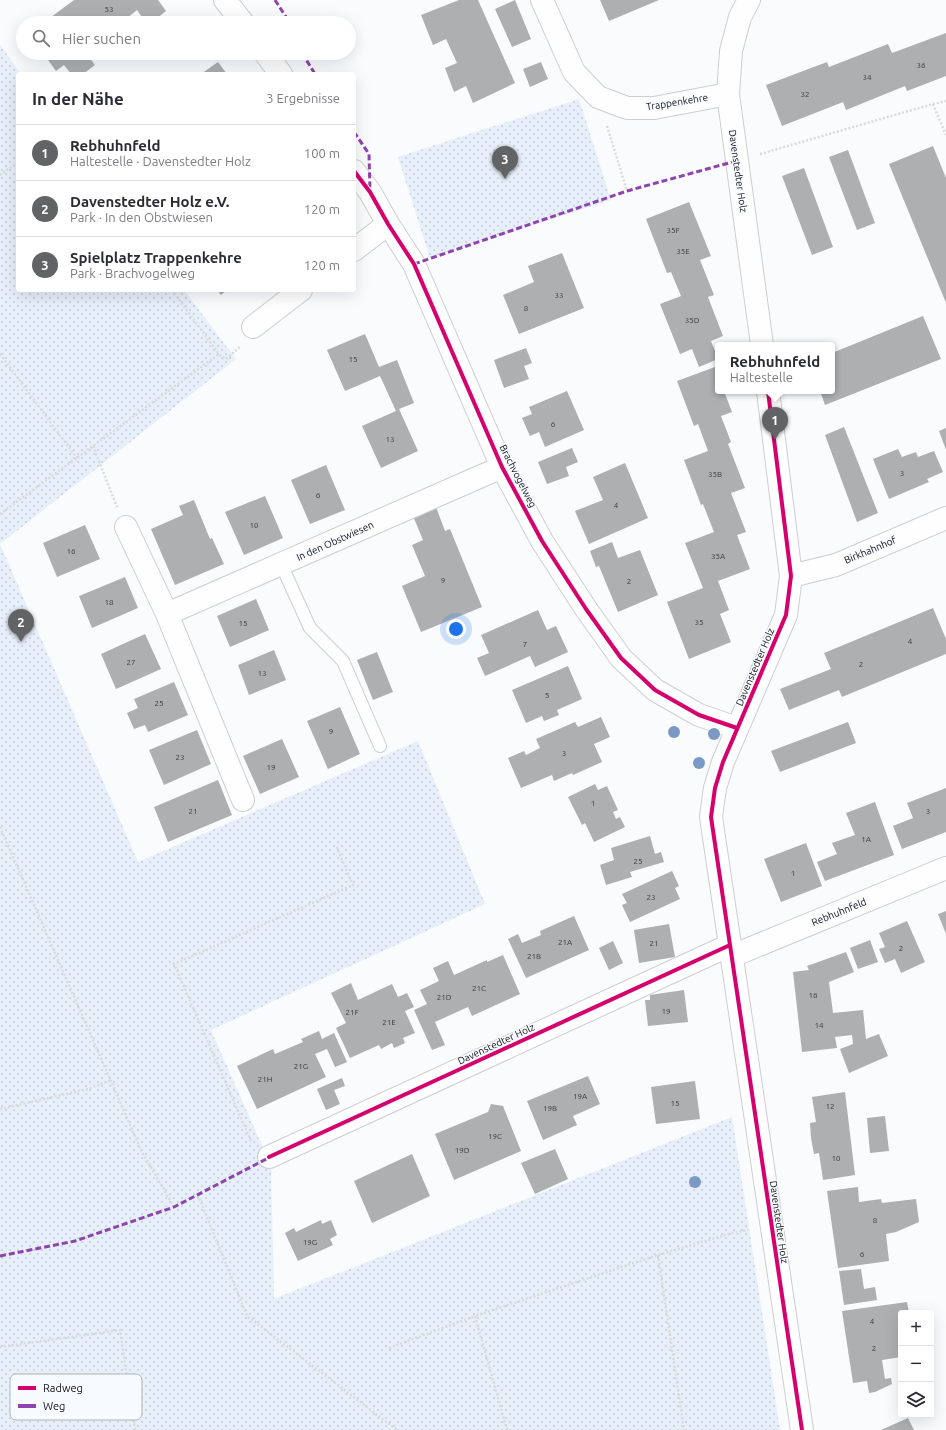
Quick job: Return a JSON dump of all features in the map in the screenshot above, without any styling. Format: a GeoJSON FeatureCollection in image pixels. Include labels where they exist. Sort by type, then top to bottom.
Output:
{"type":"FeatureCollection","features":[{"type":"Feature","properties":{"kind":"street"},"geometry":{"type":"LineString","coordinates":[[225,0],[238,16]]}},
{"type":"Feature","properties":{"kind":"street","name":"Trappenkehre"},"geometry":{"type":"LineString","coordinates":[[542,0],[574,72],[598,97],[627,108],[654,108],[728,94]]}},
{"type":"Feature","properties":{"kind":"street","name":"Davenstedter Holz"},"geometry":{"type":"LineString","coordinates":[[749,0],[740,17],[731,51],[728,94],[762,342]]}},
{"type":"Feature","properties":{"kind":"street"},"geometry":{"type":"LineString","coordinates":[[270,60],[279,72]]}},
{"type":"Feature","properties":{"kind":"street","name":"Brachvogelweg"},"geometry":{"type":"LineString","coordinates":[[356,174],[370,192],[388,224],[414,264],[502,467],[542,541],[586,609],[620,658],[655,690],[700,715],[737,728]]}},
{"type":"Feature","properties":{"kind":"street"},"geometry":{"type":"LineString","coordinates":[[356,248],[388,224]]}},
{"type":"Feature","properties":{"kind":"street"},"geometry":{"type":"LineString","coordinates":[[253,326],[298,292]]}},
{"type":"Feature","properties":{"kind":"street","name":"Davenstedter Holz"},"geometry":{"type":"LineString","coordinates":[[768,394],[791,576],[786,615],[723,762],[715,788],[712,817],[802,1430]]}},
{"type":"Feature","properties":{"kind":"street","name":"In den Obstwiesen"},"geometry":{"type":"LineString","coordinates":[[167,614],[502,467]]}},
{"type":"Feature","properties":{"kind":"street","name":"Birkhahnhof"},"geometry":{"type":"LineString","coordinates":[[791,576],[836,565],[946,518]]}},
{"type":"Feature","properties":{"kind":"street"},"geometry":{"type":"LineString","coordinates":[[126,527],[167,614],[243,800]]}},
{"type":"Feature","properties":{"kind":"street","name":"Rebhuhnfeld"},"geometry":{"type":"LineString","coordinates":[[731,950],[946,868]]}},
{"type":"Feature","properties":{"kind":"street","name":"Davenstedter Holz"},"geometry":{"type":"LineString","coordinates":[[262,1152],[731,950]]}},
{"type":"Feature","properties":{"kind":"lane"},"geometry":{"type":"LineString","coordinates":[[281,564],[310,628],[342,661],[380,746]]}},
{"type":"Feature","properties":{"kind":"path"},"geometry":{"type":"LineString","coordinates":[[598,97],[627,191]]}},
{"type":"Feature","properties":{"kind":"path"},"geometry":{"type":"LineString","coordinates":[[736,161],[946,101]]}},
{"type":"Feature","properties":{"kind":"path"},"geometry":{"type":"LineString","coordinates":[[933,104],[946,135]]}},
{"type":"Feature","properties":{"kind":"path"},"geometry":{"type":"LineString","coordinates":[[0,175],[16,163]]}},
{"type":"Feature","properties":{"kind":"path"},"geometry":{"type":"LineString","coordinates":[[173,292],[219,354],[226,359],[245,343],[253,326]]}},
{"type":"Feature","properties":{"kind":"path"},"geometry":{"type":"LineString","coordinates":[[0,354],[77,458]]}},
{"type":"Feature","properties":{"kind":"path"},"geometry":{"type":"LineString","coordinates":[[0,514],[219,354]]}},
{"type":"Feature","properties":{"kind":"path"},"geometry":{"type":"LineString","coordinates":[[93,446],[126,527]]}},
{"type":"Feature","properties":{"kind":"path"},"geometry":{"type":"LineString","coordinates":[[0,827],[141,1150],[174,1207]]}},
{"type":"Feature","properties":{"kind":"path"},"geometry":{"type":"LineString","coordinates":[[262,1152],[174,964],[353,885],[336,846]]}},
{"type":"Feature","properties":{"kind":"path"},"geometry":{"type":"LineString","coordinates":[[0,1109],[88,1090],[111,1080]]}},
{"type":"Feature","properties":{"kind":"path"},"geometry":{"type":"LineString","coordinates":[[198,1195],[247,1316],[398,1430]]}},
{"type":"Feature","properties":{"kind":"path"},"geometry":{"type":"LineString","coordinates":[[389,1348],[475,1316],[658,1255],[732,1233],[772,1225]]}},
{"type":"Feature","properties":{"kind":"path"},"geometry":{"type":"LineString","coordinates":[[658,1255],[684,1430]]}},
{"type":"Feature","properties":{"kind":"path"},"geometry":{"type":"LineString","coordinates":[[475,1316],[507,1430]]}},
{"type":"Feature","properties":{"kind":"path"},"geometry":{"type":"LineString","coordinates":[[0,1347],[120,1330],[127,1374]]}},
{"type":"Feature","properties":{"kind":"path"},"geometry":{"type":"LineString","coordinates":[[134,1420],[136,1430]]}},
{"type":"Feature","properties":{"kind":"shaded area"},"geometry":{"type":"Polygon","coordinates":[[[0,45],[20,72],[16,72],[16,292],[186,292],[236,359],[0,544],[0,45]]]}},
{"type":"Feature","properties":{"kind":"shaded area"},"geometry":{"type":"Polygon","coordinates":[[[579,99],[611,200],[430,258],[398,157],[579,99]]]}},
{"type":"Feature","properties":{"kind":"shaded area"},"geometry":{"type":"Polygon","coordinates":[[[0,544],[138,862],[418,741],[485,904],[211,1030],[271,1166],[274,1299],[732,1117],[780,1430],[0,1430],[0,544]]]}},
{"type":"Feature","properties":{"kind":"building"},"geometry":{"type":"Polygon","coordinates":[[[74,0],[158,0],[166,11],[160,16],[141,16],[137,10],[130,16],[52,16],[74,0]]]}},
{"type":"Feature","properties":{"kind":"building"},"geometry":{"type":"Polygon","coordinates":[[[459,0],[478,0],[515,83],[473,103],[466,86],[454,92],[445,68],[457,63],[446,39],[433,45],[421,15],[459,0]]]}},
{"type":"Feature","properties":{"kind":"building"},"geometry":{"type":"Polygon","coordinates":[[[515,0],[531,39],[512,47],[495,9],[515,0]]]}},
{"type":"Feature","properties":{"kind":"building"},"geometry":{"type":"Polygon","coordinates":[[[600,0],[659,0],[609,21],[600,0]]]}},
{"type":"Feature","properties":{"kind":"building"},"geometry":{"type":"Polygon","coordinates":[[[946,33],[946,76],[907,91],[905,86],[846,110],[843,102],[782,126],[766,85],[827,62],[829,67],[888,44],[892,53],[946,33]]]}},
{"type":"Feature","properties":{"kind":"building"},"geometry":{"type":"Polygon","coordinates":[[[48,60],[91,60],[95,65],[86,72],[69,72],[64,65],[56,71],[48,60]]]}},
{"type":"Feature","properties":{"kind":"building"},"geometry":{"type":"Polygon","coordinates":[[[218,62],[226,72],[204,72],[218,62]]]}},
{"type":"Feature","properties":{"kind":"building"},"geometry":{"type":"Polygon","coordinates":[[[541,62],[548,79],[530,87],[523,69],[541,62]]]}},
{"type":"Feature","properties":{"kind":"building"},"geometry":{"type":"Polygon","coordinates":[[[933,146],[946,178],[946,303],[889,164],[933,146]]]}},
{"type":"Feature","properties":{"kind":"building"},"geometry":{"type":"Polygon","coordinates":[[[848,150],[875,223],[857,230],[829,157],[848,150]]]}},
{"type":"Feature","properties":{"kind":"building"},"geometry":{"type":"Polygon","coordinates":[[[804,168],[833,247],[812,255],[782,176],[804,168]]]}},
{"type":"Feature","properties":{"kind":"building"},"geometry":{"type":"Polygon","coordinates":[[[689,202],[711,256],[700,260],[714,295],[708,297],[723,336],[711,341],[715,351],[715,360],[699,367],[692,349],[680,354],[660,304],[681,296],[671,272],[667,273],[646,219],[689,202]]]}},
{"type":"Feature","properties":{"kind":"building"},"geometry":{"type":"Polygon","coordinates":[[[562,253],[584,308],[519,334],[503,295],[534,282],[528,266],[562,253]]]}},
{"type":"Feature","properties":{"kind":"building"},"geometry":{"type":"Polygon","coordinates":[[[923,316],[941,359],[825,405],[821,394],[835,394],[835,352],[923,316]]]}},
{"type":"Feature","properties":{"kind":"building"},"geometry":{"type":"Polygon","coordinates":[[[365,334],[379,367],[397,360],[414,403],[399,409],[418,451],[381,468],[362,426],[396,411],[380,376],[345,391],[327,350],[365,334]]]}},
{"type":"Feature","properties":{"kind":"building"},"geometry":{"type":"Polygon","coordinates":[[[526,348],[532,363],[524,366],[529,379],[504,388],[494,360],[526,348]]]}},
{"type":"Feature","properties":{"kind":"building"},"geometry":{"type":"Polygon","coordinates":[[[715,367],[715,394],[725,394],[732,412],[721,416],[731,442],[728,444],[745,488],[731,493],[746,532],[737,535],[750,569],[718,581],[729,610],[720,614],[731,642],[689,659],[667,602],[703,588],[685,543],[714,532],[703,504],[701,505],[684,460],[708,451],[698,424],[694,426],[677,381],[715,367]]]}},
{"type":"Feature","properties":{"kind":"building"},"geometry":{"type":"Polygon","coordinates":[[[567,391],[584,430],[545,447],[539,432],[530,436],[522,418],[532,414],[529,407],[567,391]]]}},
{"type":"Feature","properties":{"kind":"building"},"geometry":{"type":"Polygon","coordinates":[[[844,427],[878,513],[857,522],[825,435],[844,427]]]}},
{"type":"Feature","properties":{"kind":"building"},"geometry":{"type":"Polygon","coordinates":[[[946,428],[946,450],[939,431],[946,428]]]}},
{"type":"Feature","properties":{"kind":"building"},"geometry":{"type":"Polygon","coordinates":[[[572,448],[578,462],[566,467],[569,476],[547,484],[538,462],[572,448]]]}},
{"type":"Feature","properties":{"kind":"building"},"geometry":{"type":"Polygon","coordinates":[[[898,449],[902,457],[916,452],[918,457],[934,451],[943,472],[927,479],[929,482],[889,499],[873,459],[898,449]]]}},
{"type":"Feature","properties":{"kind":"building"},"geometry":{"type":"Polygon","coordinates":[[[625,463],[648,518],[589,544],[575,511],[603,500],[593,477],[625,463]]]}},
{"type":"Feature","properties":{"kind":"building"},"geometry":{"type":"Polygon","coordinates":[[[326,465],[345,510],[310,524],[291,480],[326,465]]]}},
{"type":"Feature","properties":{"kind":"building"},"geometry":{"type":"Polygon","coordinates":[[[265,496],[283,538],[244,555],[225,512],[265,496]]]}},
{"type":"Feature","properties":{"kind":"building"},"geometry":{"type":"Polygon","coordinates":[[[194,500],[210,539],[212,538],[224,564],[175,585],[151,529],[183,515],[179,506],[194,500]]]}},
{"type":"Feature","properties":{"kind":"building"},"geometry":{"type":"Polygon","coordinates":[[[436,507],[445,531],[450,529],[482,607],[421,632],[402,586],[425,576],[412,545],[423,540],[413,516],[436,507]]]}},
{"type":"Feature","properties":{"kind":"building"},"geometry":{"type":"Polygon","coordinates":[[[85,525],[100,559],[57,577],[43,543],[85,525]]]}},
{"type":"Feature","properties":{"kind":"building"},"geometry":{"type":"Polygon","coordinates":[[[612,542],[618,558],[640,550],[658,595],[618,612],[599,566],[596,567],[590,551],[612,542]]]}},
{"type":"Feature","properties":{"kind":"building"},"geometry":{"type":"Polygon","coordinates":[[[125,577],[138,608],[92,628],[79,596],[125,577]]]}},
{"type":"Feature","properties":{"kind":"building"},"geometry":{"type":"Polygon","coordinates":[[[256,599],[269,630],[230,647],[217,616],[256,599]]]}},
{"type":"Feature","properties":{"kind":"building"},"geometry":{"type":"Polygon","coordinates":[[[933,608],[946,639],[946,654],[842,697],[839,690],[789,710],[780,689],[831,669],[824,653],[933,608]]]}},
{"type":"Feature","properties":{"kind":"building"},"geometry":{"type":"Polygon","coordinates":[[[538,610],[547,630],[556,626],[568,652],[535,667],[530,656],[485,676],[477,658],[489,653],[481,635],[538,610]]]}},
{"type":"Feature","properties":{"kind":"building"},"geometry":{"type":"Polygon","coordinates":[[[145,634],[161,669],[116,689],[101,654],[145,634]]]}},
{"type":"Feature","properties":{"kind":"building"},"geometry":{"type":"Polygon","coordinates":[[[274,650],[286,680],[249,695],[238,665],[274,650]]]}},
{"type":"Feature","properties":{"kind":"building"},"geometry":{"type":"Polygon","coordinates":[[[377,652],[393,692],[373,700],[357,660],[377,652]]]}},
{"type":"Feature","properties":{"kind":"building"},"geometry":{"type":"Polygon","coordinates":[[[568,666],[582,699],[557,710],[559,715],[544,721],[542,716],[526,723],[512,690],[568,666]]]}},
{"type":"Feature","properties":{"kind":"building"},"geometry":{"type":"Polygon","coordinates":[[[174,682],[188,715],[148,732],[145,725],[134,729],[127,713],[138,708],[134,699],[174,682]]]}},
{"type":"Feature","properties":{"kind":"building"},"geometry":{"type":"Polygon","coordinates":[[[340,707],[360,754],[328,769],[307,721],[340,707]]]}},
{"type":"Feature","properties":{"kind":"building"},"geometry":{"type":"Polygon","coordinates":[[[601,717],[610,737],[594,744],[602,762],[573,775],[572,773],[554,781],[552,775],[521,788],[508,758],[524,751],[526,755],[540,748],[536,739],[575,722],[578,727],[601,717]]]}},
{"type":"Feature","properties":{"kind":"building"},"geometry":{"type":"Polygon","coordinates":[[[848,722],[856,743],[780,772],[771,751],[848,722]]]}},
{"type":"Feature","properties":{"kind":"building"},"geometry":{"type":"Polygon","coordinates":[[[197,730],[211,764],[164,785],[149,750],[197,730]]]}},
{"type":"Feature","properties":{"kind":"building"},"geometry":{"type":"Polygon","coordinates":[[[282,739],[299,777],[260,794],[243,756],[282,739]]]}},
{"type":"Feature","properties":{"kind":"building"},"geometry":{"type":"Polygon","coordinates":[[[218,780],[232,815],[168,842],[154,807],[218,780]]]}},
{"type":"Feature","properties":{"kind":"building"},"geometry":{"type":"Polygon","coordinates":[[[595,784],[598,790],[607,786],[618,810],[613,812],[616,819],[620,817],[625,827],[594,842],[585,823],[582,825],[568,797],[595,784]]]}},
{"type":"Feature","properties":{"kind":"building"},"geometry":{"type":"Polygon","coordinates":[[[946,788],[946,832],[902,849],[893,826],[913,818],[907,803],[946,788]]]}},
{"type":"Feature","properties":{"kind":"building"},"geometry":{"type":"Polygon","coordinates":[[[875,802],[894,855],[825,881],[817,862],[837,854],[832,843],[855,835],[846,813],[875,802]]]}},
{"type":"Feature","properties":{"kind":"building"},"geometry":{"type":"Polygon","coordinates":[[[650,836],[655,854],[661,852],[664,862],[630,872],[632,877],[606,885],[600,865],[614,860],[611,848],[650,836]]]}},
{"type":"Feature","properties":{"kind":"building"},"geometry":{"type":"Polygon","coordinates":[[[806,843],[822,886],[781,902],[764,859],[806,843]]]}},
{"type":"Feature","properties":{"kind":"building"},"geometry":{"type":"Polygon","coordinates":[[[672,871],[679,886],[675,888],[680,899],[630,922],[622,905],[627,903],[622,894],[672,871]]]}},
{"type":"Feature","properties":{"kind":"building"},"geometry":{"type":"Polygon","coordinates":[[[946,911],[946,934],[938,914],[946,911]]]}},
{"type":"Feature","properties":{"kind":"building"},"geometry":{"type":"Polygon","coordinates":[[[574,916],[589,950],[526,978],[508,939],[518,934],[522,943],[541,935],[540,931],[574,916]]]}},
{"type":"Feature","properties":{"kind":"building"},"geometry":{"type":"Polygon","coordinates":[[[907,921],[925,962],[901,973],[895,959],[885,963],[879,949],[885,947],[879,933],[907,921]]]}},
{"type":"Feature","properties":{"kind":"building"},"geometry":{"type":"Polygon","coordinates":[[[669,924],[675,957],[639,963],[634,930],[669,924]]]}},
{"type":"Feature","properties":{"kind":"building"},"geometry":{"type":"Polygon","coordinates":[[[870,940],[878,962],[858,969],[850,948],[870,940]]]}},
{"type":"Feature","properties":{"kind":"building"},"geometry":{"type":"Polygon","coordinates":[[[613,941],[623,963],[609,970],[599,948],[613,941]]]}},
{"type":"Feature","properties":{"kind":"building"},"geometry":{"type":"Polygon","coordinates":[[[846,952],[854,972],[829,982],[833,1013],[863,1010],[866,1039],[879,1034],[888,1056],[849,1073],[840,1049],[853,1044],[852,1035],[835,1037],[837,1048],[802,1052],[793,972],[809,970],[807,966],[846,952]]]}},
{"type":"Feature","properties":{"kind":"building"},"geometry":{"type":"Polygon","coordinates":[[[503,955],[520,994],[472,1016],[468,1007],[435,1022],[445,1045],[432,1050],[414,1010],[427,1004],[420,990],[439,981],[433,968],[448,961],[454,975],[487,960],[487,962],[503,955]]]}},
{"type":"Feature","properties":{"kind":"building"},"geometry":{"type":"Polygon","coordinates":[[[351,983],[358,1000],[392,984],[398,997],[407,993],[414,1007],[405,1011],[415,1033],[403,1038],[405,1043],[394,1048],[392,1043],[381,1049],[379,1045],[350,1058],[336,1028],[346,1023],[331,993],[351,983]]]}},
{"type":"Feature","properties":{"kind":"building"},"geometry":{"type":"Polygon","coordinates":[[[684,990],[688,1022],[648,1026],[645,1000],[650,1000],[650,995],[684,990]]]}},
{"type":"Feature","properties":{"kind":"building"},"geometry":{"type":"Polygon","coordinates":[[[319,1031],[322,1039],[334,1033],[347,1062],[335,1067],[327,1049],[315,1054],[326,1077],[257,1109],[237,1066],[273,1049],[275,1054],[303,1042],[301,1039],[319,1031]]]}},
{"type":"Feature","properties":{"kind":"building"},"geometry":{"type":"Polygon","coordinates":[[[588,1076],[600,1104],[573,1116],[577,1125],[543,1140],[527,1101],[588,1076]]]}},
{"type":"Feature","properties":{"kind":"building"},"geometry":{"type":"Polygon","coordinates":[[[342,1078],[345,1086],[334,1090],[340,1104],[326,1110],[317,1089],[342,1078]]]}},
{"type":"Feature","properties":{"kind":"building"},"geometry":{"type":"Polygon","coordinates":[[[695,1081],[700,1119],[656,1124],[651,1087],[695,1081]]]}},
{"type":"Feature","properties":{"kind":"building"},"geometry":{"type":"Polygon","coordinates":[[[845,1092],[855,1175],[823,1180],[819,1153],[814,1154],[811,1138],[810,1123],[816,1122],[812,1097],[845,1092]]]}},
{"type":"Feature","properties":{"kind":"building"},"geometry":{"type":"Polygon","coordinates":[[[491,1104],[503,1106],[521,1151],[454,1180],[435,1134],[488,1112],[491,1104]]]}},
{"type":"Feature","properties":{"kind":"building"},"geometry":{"type":"Polygon","coordinates":[[[885,1116],[889,1151],[870,1153],[867,1118],[885,1116]]]}},
{"type":"Feature","properties":{"kind":"building"},"geometry":{"type":"Polygon","coordinates":[[[555,1149],[568,1179],[535,1194],[521,1163],[555,1149]]]}},
{"type":"Feature","properties":{"kind":"building"},"geometry":{"type":"Polygon","coordinates":[[[412,1154],[430,1196],[372,1223],[354,1181],[412,1154]]]}},
{"type":"Feature","properties":{"kind":"building"},"geometry":{"type":"Polygon","coordinates":[[[858,1187],[859,1202],[881,1199],[882,1203],[916,1199],[919,1222],[896,1232],[886,1234],[889,1261],[838,1268],[827,1191],[858,1187]]]}},
{"type":"Feature","properties":{"kind":"building"},"geometry":{"type":"Polygon","coordinates":[[[321,1220],[322,1224],[331,1220],[337,1235],[330,1239],[333,1245],[298,1261],[285,1233],[294,1228],[296,1232],[321,1220]]]}},
{"type":"Feature","properties":{"kind":"building"},"geometry":{"type":"Polygon","coordinates":[[[861,1269],[864,1289],[875,1287],[877,1300],[844,1305],[839,1271],[861,1269]]]}},
{"type":"Feature","properties":{"kind":"building"},"geometry":{"type":"Polygon","coordinates":[[[907,1302],[908,1310],[898,1310],[898,1357],[882,1360],[885,1379],[891,1378],[892,1384],[875,1392],[869,1393],[867,1381],[853,1383],[842,1311],[907,1302]]]}},
{"type":"Feature","properties":{"kind":"building"},"geometry":{"type":"Polygon","coordinates":[[[908,1418],[914,1430],[881,1430],[908,1418]]]}},
{"type":"Feature","properties":{"kind":"marked path"},"geometry":{"type":"LineString","coordinates":[[275,0],[285,16]]}},
{"type":"Feature","properties":{"kind":"marked path"},"geometry":{"type":"LineString","coordinates":[[306,60],[314,72]]}},
{"type":"Feature","properties":{"kind":"marked path"},"geometry":{"type":"LineString","coordinates":[[356,135],[369,154],[370,190]]}},
{"type":"Feature","properties":{"kind":"marked path"},"geometry":{"type":"LineString","coordinates":[[414,264],[627,191],[736,161]]}},
{"type":"Feature","properties":{"kind":"marked path"},"geometry":{"type":"LineString","coordinates":[[0,1256],[75,1241],[174,1207],[272,1156]]}},
{"type":"Feature","properties":{"kind":"cycle path"},"geometry":{"type":"LineString","coordinates":[[356,174],[370,192],[388,224],[414,264],[502,467],[542,541],[586,609],[621,658],[655,690],[699,715],[737,728]]}},
{"type":"Feature","properties":{"kind":"cycle path"},"geometry":{"type":"LineString","coordinates":[[768,394],[791,576],[786,615],[723,762],[715,788],[711,817],[802,1430]]}},
{"type":"Feature","properties":{"kind":"cycle path"},"geometry":{"type":"LineString","coordinates":[[269,1157],[730,945]]}},
{"type":"Feature","properties":{"kind":"place","name":"Spielplatz Trappenkehre"},"geometry":{"type":"Point","coordinates":[505,179]}},
{"type":"Feature","properties":{"kind":"place","name":"Rebhuhnfeld"},"geometry":{"type":"Point","coordinates":[775,440]}},
{"type":"Feature","properties":{"kind":"place","name":"Davenstedter Holz e.V."},"geometry":{"type":"Point","coordinates":[21,642]}}]}
